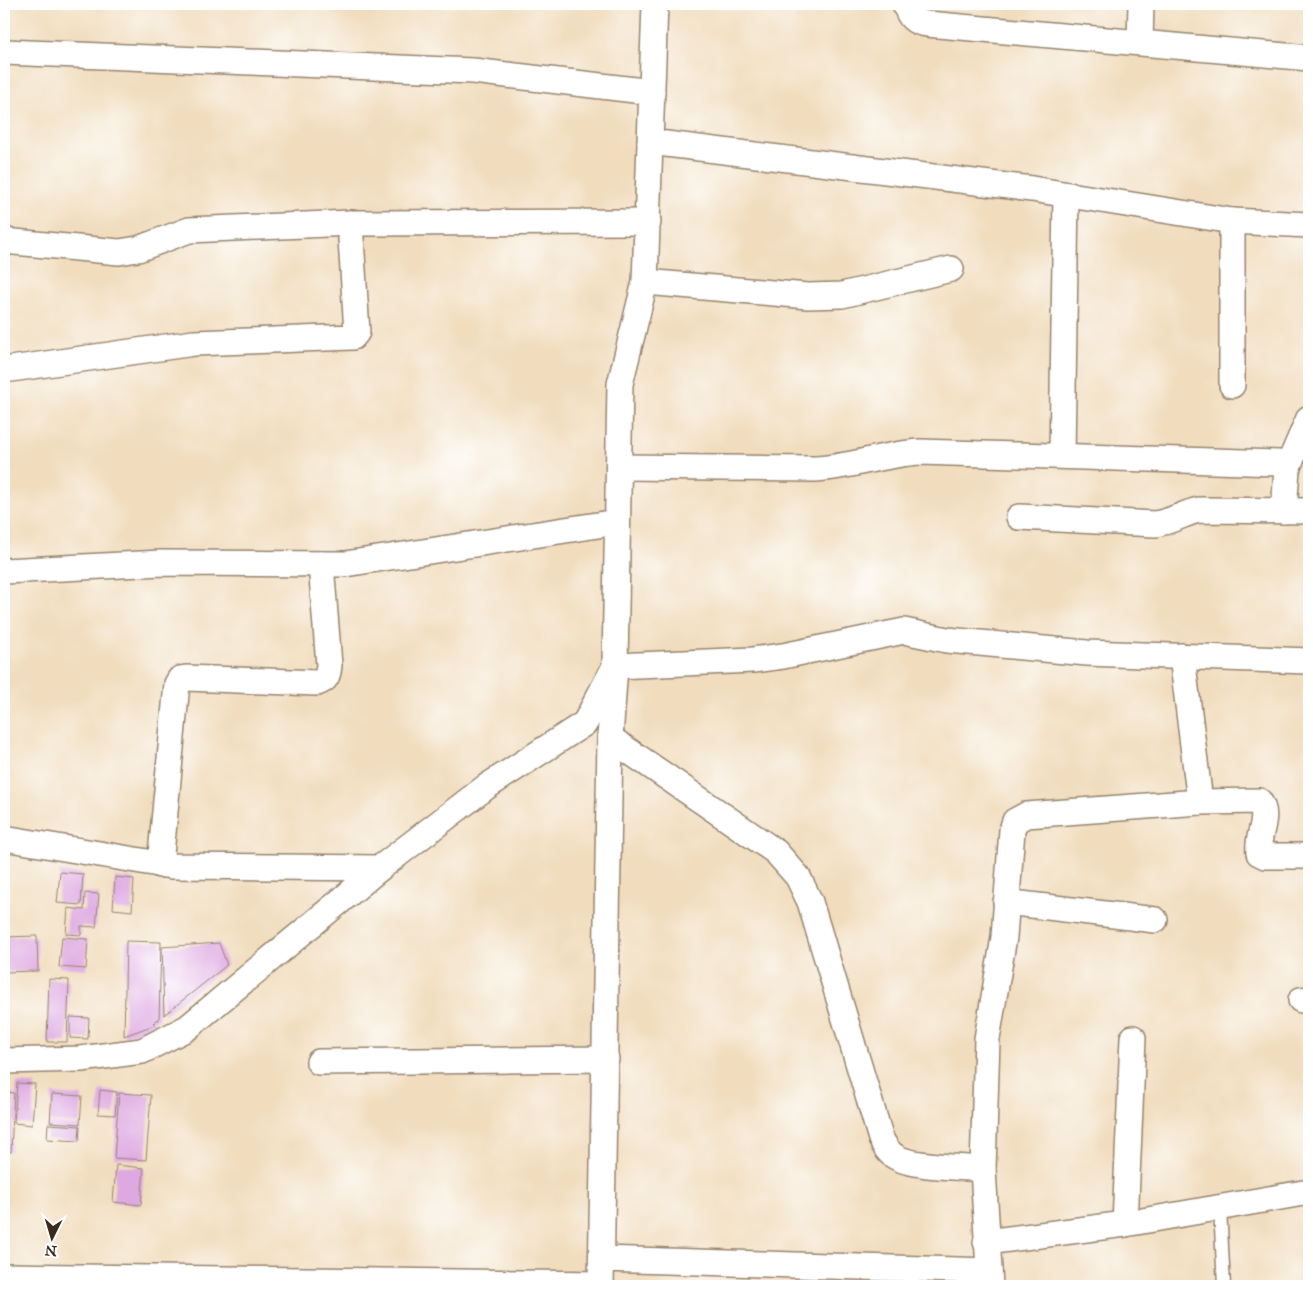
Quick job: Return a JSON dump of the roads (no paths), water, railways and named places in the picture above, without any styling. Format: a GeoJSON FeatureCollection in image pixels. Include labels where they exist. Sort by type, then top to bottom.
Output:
{"type":"FeatureCollection","features":[{"type":"Feature","properties":{"kind":"street"},"geometry":{"type":"LineString","coordinates":[[4,1276],[601,1285],[610,738],[616,666],[620,384],[645,282],[655,4]]}},
{"type":"Feature","properties":{"kind":"street"},"geometry":{"type":"LineString","coordinates":[[906,4],[908,16],[916,22],[927,24],[1309,58]]}},
{"type":"Feature","properties":{"kind":"street"},"geometry":{"type":"LineString","coordinates":[[1140,42],[1141,4]]}},
{"type":"Feature","properties":{"kind":"street"},"geometry":{"type":"LineString","coordinates":[[4,52],[473,71],[652,92]]}},
{"type":"Feature","properties":{"kind":"street"},"geometry":{"type":"LineString","coordinates":[[650,142],[1066,195],[1232,221],[1309,225]]}},
{"type":"Feature","properties":{"kind":"street"},"geometry":{"type":"LineString","coordinates":[[1062,456],[1066,195]]}},
{"type":"Feature","properties":{"kind":"street"},"geometry":{"type":"LineString","coordinates":[[1232,221],[1232,385]]}},
{"type":"Feature","properties":{"kind":"street"},"geometry":{"type":"LineString","coordinates":[[4,241],[119,252],[138,249],[189,230],[350,223],[648,222]]}},
{"type":"Feature","properties":{"kind":"street"},"geometry":{"type":"LineString","coordinates":[[4,370],[194,343],[353,337],[357,332],[350,223]]}},
{"type":"Feature","properties":{"kind":"street"},"geometry":{"type":"LineString","coordinates":[[645,282],[808,296],[842,295],[951,269]]}},
{"type":"Feature","properties":{"kind":"street"},"geometry":{"type":"LineString","coordinates":[[1284,510],[1287,469],[1309,418]]}},
{"type":"Feature","properties":{"kind":"street"},"geometry":{"type":"LineString","coordinates":[[619,467],[816,469],[835,468],[891,454],[920,452],[1278,463],[1287,469]]}},
{"type":"Feature","properties":{"kind":"street"},"geometry":{"type":"LineString","coordinates":[[1019,517],[1155,524],[1168,522],[1188,512],[1199,510],[1309,511]]}},
{"type":"Feature","properties":{"kind":"street"},"geometry":{"type":"LineString","coordinates":[[4,571],[161,563],[344,564],[617,522]]}},
{"type":"Feature","properties":{"kind":"street"},"geometry":{"type":"LineString","coordinates":[[160,865],[177,684],[180,679],[186,678],[316,683],[323,681],[328,674],[329,665],[321,564]]}},
{"type":"Feature","properties":{"kind":"street"},"geometry":{"type":"LineString","coordinates":[[616,666],[753,660],[783,656],[904,632],[947,640],[1068,651],[1309,661]]}},
{"type":"Feature","properties":{"kind":"street"},"geometry":{"type":"LineString","coordinates":[[1182,656],[1200,802]]}},
{"type":"Feature","properties":{"kind":"street"},"geometry":{"type":"LineString","coordinates":[[4,1061],[81,1059],[142,1051],[187,1028],[380,868],[486,787],[585,723],[616,666]]}},
{"type":"Feature","properties":{"kind":"street"},"geometry":{"type":"LineString","coordinates":[[610,738],[776,852],[798,877],[810,902],[881,1139],[886,1149],[897,1158],[913,1162],[983,1169]]}},
{"type":"Feature","properties":{"kind":"street"},"geometry":{"type":"LineString","coordinates":[[602,1259],[989,1279],[983,1169],[986,1039],[1004,937],[1012,830],[1019,817],[1200,802],[1260,801],[1264,807],[1264,815],[1258,848],[1259,853],[1265,856],[1309,856]]}},
{"type":"Feature","properties":{"kind":"street"},"geometry":{"type":"LineString","coordinates":[[4,838],[160,865],[380,868]]}},
{"type":"Feature","properties":{"kind":"street"},"geometry":{"type":"LineString","coordinates":[[1006,902],[1155,920]]}},
{"type":"Feature","properties":{"kind":"street"},"geometry":{"type":"LineString","coordinates":[[1125,1224],[1133,1038]]}},
{"type":"Feature","properties":{"kind":"street"},"geometry":{"type":"LineString","coordinates":[[319,1062],[606,1059]]}},
{"type":"Feature","properties":{"kind":"street"},"geometry":{"type":"LineString","coordinates":[[986,1242],[1125,1224],[1309,1192]]}},
{"type":"Feature","properties":{"kind":"lane"},"geometry":{"type":"LineString","coordinates":[[1220,1208],[1224,1286]]}}]}
